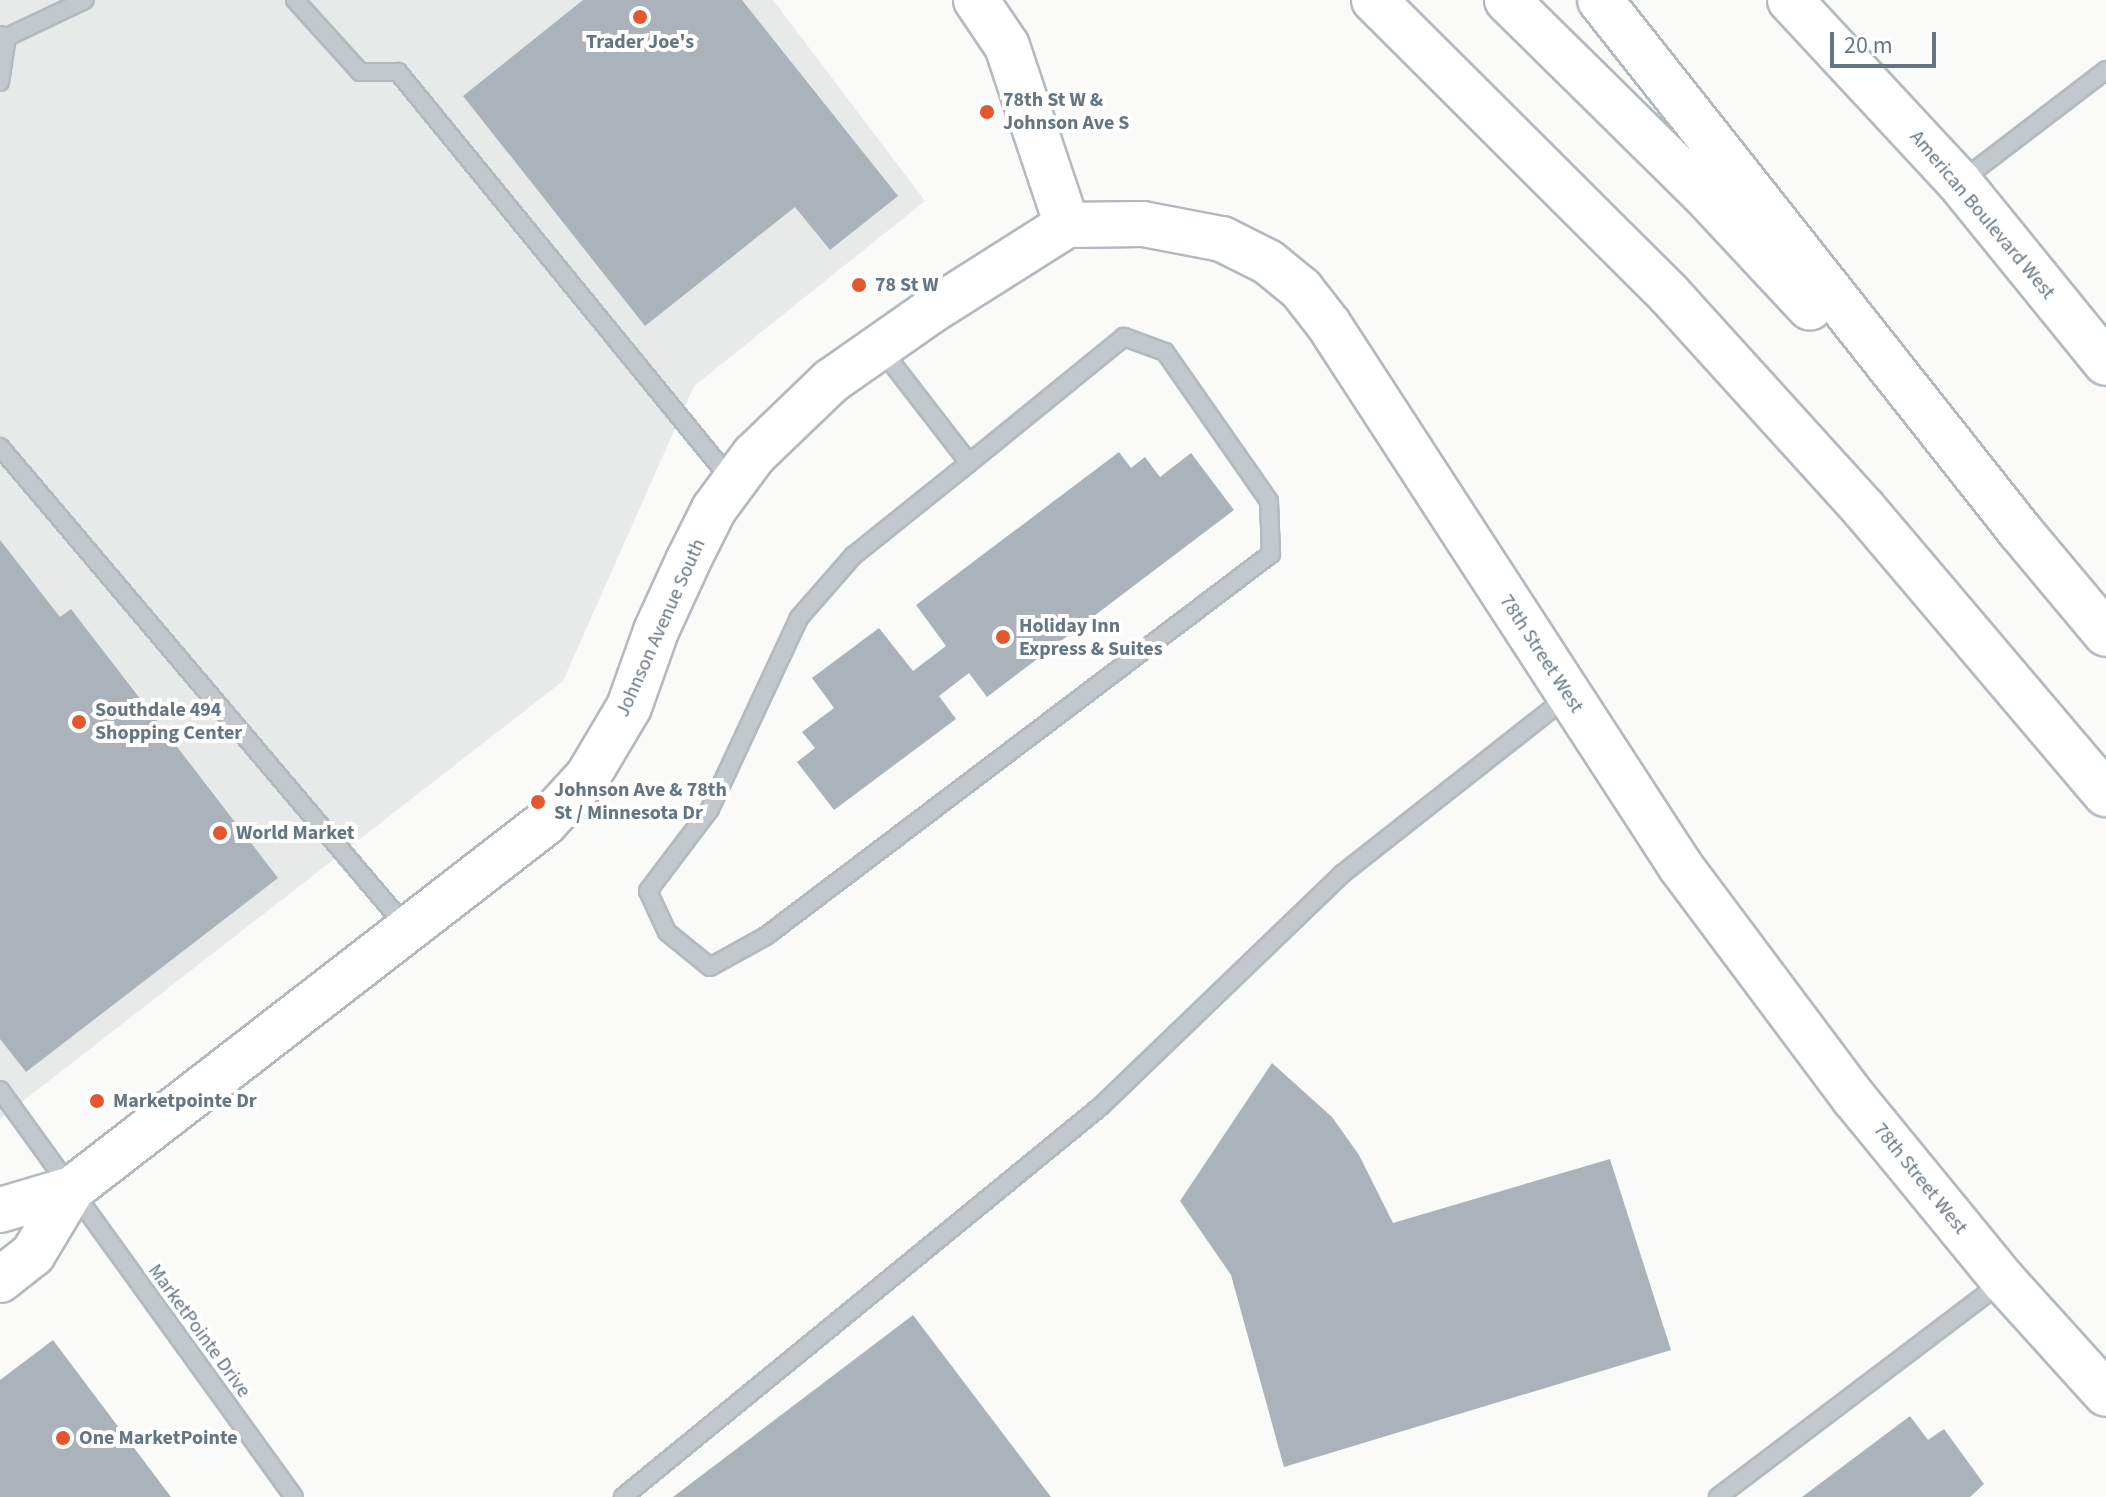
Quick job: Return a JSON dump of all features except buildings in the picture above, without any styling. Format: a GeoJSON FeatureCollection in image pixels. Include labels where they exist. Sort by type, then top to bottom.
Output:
{"type":"FeatureCollection","features":[{"type":"Feature","properties":{"kind":"main road"},"geometry":{"type":"LineString","coordinates":[[976,0],[1007,46],[1067,225]]}},
{"type":"Feature","properties":{"kind":"main road"},"geometry":{"type":"LineString","coordinates":[[1374,0],[1669,294],[1864,509],[2106,794]]}},
{"type":"Feature","properties":{"kind":"main road"},"geometry":{"type":"LineString","coordinates":[[1507,0],[1702,192],[2020,531]]}},
{"type":"Feature","properties":{"kind":"main road"},"geometry":{"type":"LineString","coordinates":[[1600,0],[2020,531],[2106,634]]}},
{"type":"Feature","properties":{"kind":"main road","name":"American Boulevard West"},"geometry":{"type":"LineString","coordinates":[[1790,0],[1959,182],[2106,363]]}},
{"type":"Feature","properties":{"kind":"main road","name":"78th Street West"},"geometry":{"type":"LineString","coordinates":[[1067,225],[1143,224],[1222,239],[1268,262],[1301,289],[1329,325],[1681,867],[1854,1098],[2004,1281],[2106,1394]]}},
{"type":"Feature","properties":{"kind":"main road","name":"Johnson Avenue South"},"geometry":{"type":"LineString","coordinates":[[0,1280],[33,1254],[72,1189],[545,823],[588,776],[629,707],[656,631],[714,509],[786,421],[831,381],[1067,225]]}},
{"type":"Feature","properties":{"kind":"main road","name":"Johnson Avenue South"},"geometry":{"type":"LineString","coordinates":[[0,1210],[72,1189]]}},
{"type":"Feature","properties":{"kind":"lane"},"geometry":{"type":"LineString","coordinates":[[0,82],[3,36],[85,0]]}},
{"type":"Feature","properties":{"kind":"lane"},"geometry":{"type":"LineString","coordinates":[[295,0],[360,72],[398,72],[733,483]]}},
{"type":"Feature","properties":{"kind":"lane"},"geometry":{"type":"LineString","coordinates":[[1959,182],[2106,70]]}},
{"type":"Feature","properties":{"kind":"lane"},"geometry":{"type":"LineString","coordinates":[[1124,337],[1165,352],[1269,501],[1271,554],[766,936],[710,967],[667,932],[648,891],[710,809],[799,618],[853,556],[969,463],[1124,337]]}},
{"type":"Feature","properties":{"kind":"lane"},"geometry":{"type":"LineString","coordinates":[[880,348],[969,463]]}},
{"type":"Feature","properties":{"kind":"lane"},"geometry":{"type":"LineString","coordinates":[[0,447],[408,929]]}},
{"type":"Feature","properties":{"kind":"lane"},"geometry":{"type":"LineString","coordinates":[[623,1497],[1101,1106],[1342,874],[1568,696]]}},
{"type":"Feature","properties":{"kind":"lane","name":"MarketPointe Drive"},"geometry":{"type":"LineString","coordinates":[[0,1090],[294,1497]]}},
{"type":"Feature","properties":{"kind":"lane"},"geometry":{"type":"LineString","coordinates":[[1718,1497],[2004,1281]]}},
{"type":"Feature","properties":{"kind":"shaded area"},"geometry":{"type":"Polygon","coordinates":[[[0,0],[773,0],[925,201],[694,386],[563,681],[0,1119],[0,0]]]}},
{"type":"Feature","properties":{"kind":"place","name":"Trader Joe's"},"geometry":{"type":"Point","coordinates":[640,17]}},
{"type":"Feature","properties":{"kind":"place","name":"78th St W & Johnson Ave S"},"geometry":{"type":"Point","coordinates":[987,112]}},
{"type":"Feature","properties":{"kind":"place","name":"78 St W"},"geometry":{"type":"Point","coordinates":[859,285]}},
{"type":"Feature","properties":{"kind":"place","name":"Holiday Inn Express & Suites"},"geometry":{"type":"Point","coordinates":[1003,637]}},
{"type":"Feature","properties":{"kind":"place","name":"Southdale 494 Shopping Center"},"geometry":{"type":"Point","coordinates":[79,722]}},
{"type":"Feature","properties":{"kind":"place","name":"Johnson Ave & 78th St / Minnesota Dr"},"geometry":{"type":"Point","coordinates":[538,802]}},
{"type":"Feature","properties":{"kind":"place","name":"World Market"},"geometry":{"type":"Point","coordinates":[220,833]}},
{"type":"Feature","properties":{"kind":"place","name":"Marketpointe Dr"},"geometry":{"type":"Point","coordinates":[97,1101]}},
{"type":"Feature","properties":{"kind":"place","name":"One MarketPointe"},"geometry":{"type":"Point","coordinates":[63,1438]}}]}
